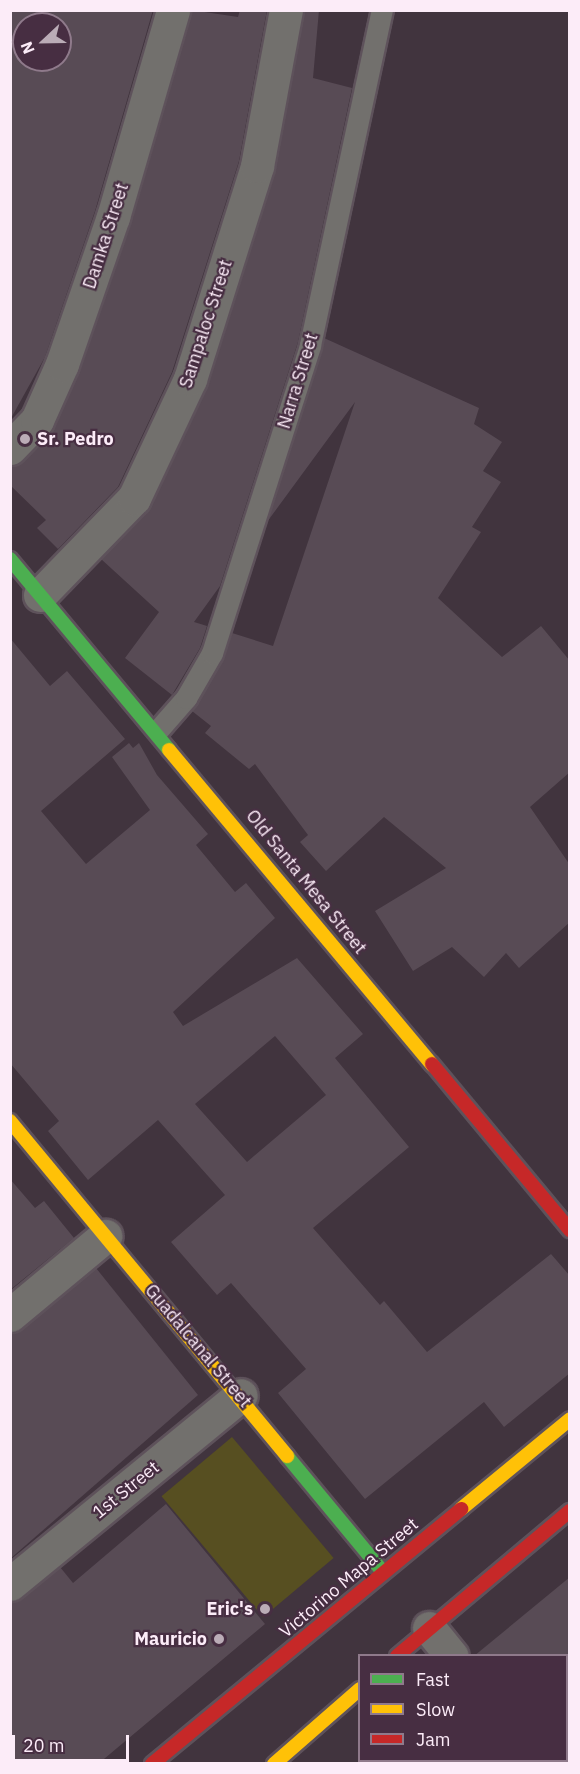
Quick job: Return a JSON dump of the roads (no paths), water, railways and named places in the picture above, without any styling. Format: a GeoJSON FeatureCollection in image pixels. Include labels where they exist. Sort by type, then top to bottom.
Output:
{"type":"FeatureCollection","features":[{"type":"Feature","properties":{"kind":"main road","name":"Old Santa Mesa Street"},"geometry":{"type":"LineString","coordinates":[[10,559],[158,730],[570,1230]]}},
{"type":"Feature","properties":{"kind":"main road","name":"Guadalcanal Street"},"geometry":{"type":"LineString","coordinates":[[10,1121],[241,1395],[383,1572]]}},
{"type":"Feature","properties":{"kind":"main road","name":"Victorino Mapa Street"},"geometry":{"type":"LineString","coordinates":[[152,1764],[570,1419]]}},
{"type":"Feature","properties":{"kind":"main road"},"geometry":{"type":"LineString","coordinates":[[400,1654],[570,1511]]}},
{"type":"Feature","properties":{"kind":"main road"},"geometry":{"type":"LineString","coordinates":[[274,1764],[358,1691]]}},
{"type":"Feature","properties":{"kind":"street","name":"Damka Street"},"geometry":{"type":"LineString","coordinates":[[10,448],[37,420],[62,364],[113,217],[173,10]]}},
{"type":"Feature","properties":{"kind":"street","name":"Sampaloc Street"},"geometry":{"type":"LineString","coordinates":[[40,595],[134,498],[190,379],[256,166],[286,10]]}},
{"type":"Feature","properties":{"kind":"street"},"geometry":{"type":"LineString","coordinates":[[10,1315],[105,1236]]}},
{"type":"Feature","properties":{"kind":"street","name":"1st Street"},"geometry":{"type":"LineString","coordinates":[[10,1584],[241,1395]]}},
{"type":"Feature","properties":{"kind":"street"},"geometry":{"type":"LineString","coordinates":[[429,1628],[451,1654]]}},
{"type":"Feature","properties":{"kind":"lane","name":"Narra Street"},"geometry":{"type":"LineString","coordinates":[[158,730],[186,698],[212,653],[310,345],[382,10]]}},
{"type":"Feature","properties":{"kind":"place","name":"Sr. Pedro"},"geometry":{"type":"Point","coordinates":[25,439]}},
{"type":"Feature","properties":{"kind":"place","name":"Eric's"},"geometry":{"type":"Point","coordinates":[265,1609]}},
{"type":"Feature","properties":{"kind":"place","name":"Mauricio"},"geometry":{"type":"Point","coordinates":[219,1639]}}]}
